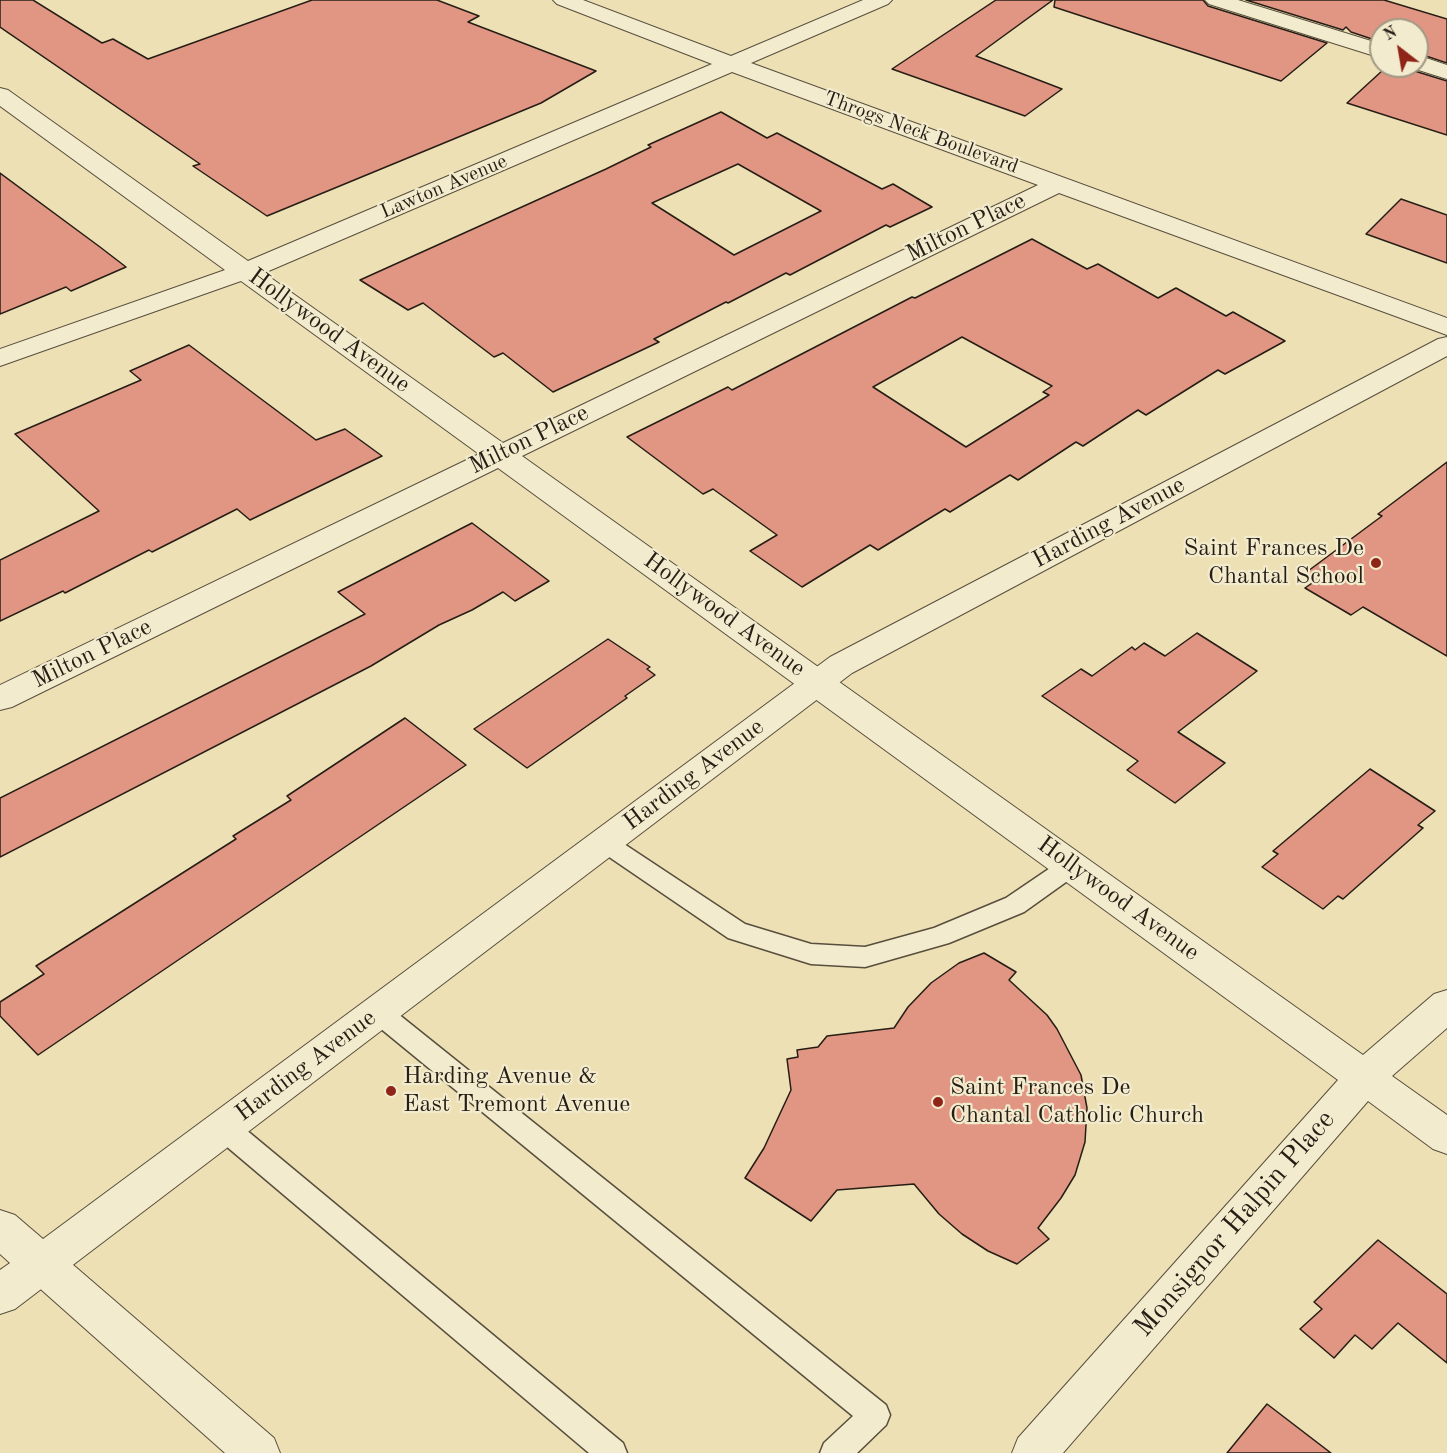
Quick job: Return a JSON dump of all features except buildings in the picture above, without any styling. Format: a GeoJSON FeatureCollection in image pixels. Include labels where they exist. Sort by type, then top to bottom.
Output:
{"type":"FeatureCollection","features":[{"type":"Feature","properties":{"kind":"street","name":"Throgs Neck Boulevard"},"geometry":{"type":"LineString","coordinates":[[564,0],[1447,327]]}},
{"type":"Feature","properties":{"kind":"street","name":"Lawton Avenue"},"geometry":{"type":"LineString","coordinates":[[0,358],[246,271],[881,0]]}},
{"type":"Feature","properties":{"kind":"street"},"geometry":{"type":"LineString","coordinates":[[1216,0],[1369,47]]}},
{"type":"Feature","properties":{"kind":"street"},"geometry":{"type":"LineString","coordinates":[[1429,66],[1447,72]]}},
{"type":"Feature","properties":{"kind":"street","name":"Hollywood Avenue"},"geometry":{"type":"LineString","coordinates":[[0,95],[1447,1137]]}},
{"type":"Feature","properties":{"kind":"street","name":"Milton Place"},"geometry":{"type":"LineString","coordinates":[[0,699],[1058,184]]}},
{"type":"Feature","properties":{"kind":"street","name":"Harding Avenue"},"geometry":{"type":"LineString","coordinates":[[0,1296],[818,682],[879,643],[1447,345]]}},
{"type":"Feature","properties":{"kind":"street","name":"Monsignor Halpin Place"},"geometry":{"type":"LineString","coordinates":[[1034,1453],[1365,1077],[1447,1005]]}},
{"type":"Feature","properties":{"kind":"street"},"geometry":{"type":"LineString","coordinates":[[0,1228],[258,1453]]}},
{"type":"Feature","properties":{"kind":"lane"},"geometry":{"type":"LineString","coordinates":[[604,842],[737,931],[811,954],[865,957],[940,936],[1015,905],[1071,866]]}},
{"type":"Feature","properties":{"kind":"lane"},"geometry":{"type":"LineString","coordinates":[[378,1011],[875,1415],[835,1453]]}},
{"type":"Feature","properties":{"kind":"lane"},"geometry":{"type":"LineString","coordinates":[[224,1128],[612,1453]]}},
{"type":"Feature","properties":{"kind":"place","name":"Saint Frances De Chantal School"},"geometry":{"type":"Point","coordinates":[1376,563]}},
{"type":"Feature","properties":{"kind":"place","name":"Harding Avenue & East Tremont Avenue"},"geometry":{"type":"Point","coordinates":[391,1091]}},
{"type":"Feature","properties":{"kind":"place","name":"Saint Frances De Chantal Catholic Church"},"geometry":{"type":"Point","coordinates":[938,1102]}}]}
